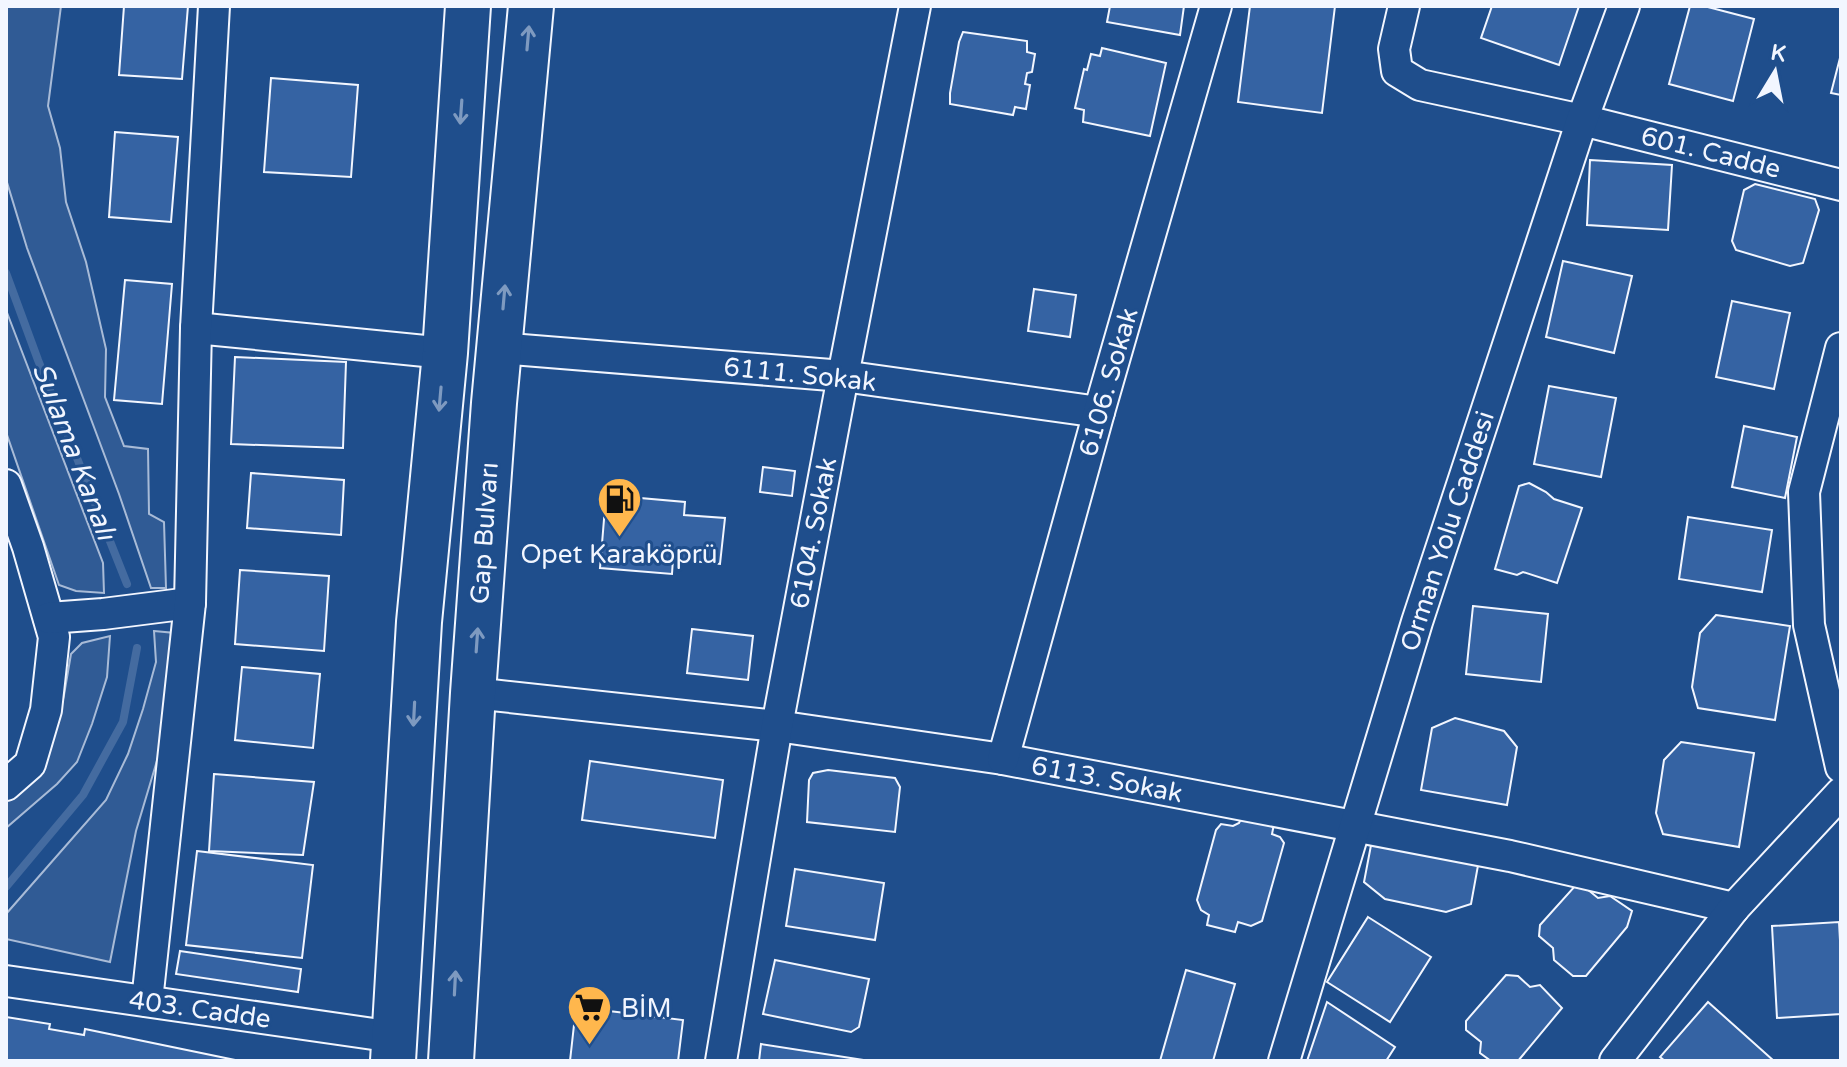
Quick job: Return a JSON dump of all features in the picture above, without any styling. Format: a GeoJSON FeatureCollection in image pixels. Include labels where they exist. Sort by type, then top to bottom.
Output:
{"type":"FeatureCollection","features":[{"type":"Feature","properties":{"kind":"highway","name":"Gap Bulvarı"},"geometry":{"type":"LineString","coordinates":[[394,1049],[419,622],[445,353],[468,6]]}},
{"type":"Feature","properties":{"kind":"highway","name":"Gap Bulvarı"},"geometry":{"type":"LineString","coordinates":[[451,1061],[473,693],[499,348],[531,6]]}},
{"type":"Feature","properties":{"kind":"street"},"geometry":{"type":"LineString","coordinates":[[147,1001],[190,603],[196,328],[214,6]]}},
{"type":"Feature","properties":{"kind":"street","name":"6104. Sokak"},"geometry":{"type":"LineString","coordinates":[[721,1061],[777,726],[915,6]]}},
{"type":"Feature","properties":{"kind":"street","name":"6106. Sokak"},"geometry":{"type":"LineString","coordinates":[[1003,759],[1216,6]]}},
{"type":"Feature","properties":{"kind":"street","name":"601. Cadde"},"geometry":{"type":"LineString","coordinates":[[1404,6],[1394,49],[1397,71],[1420,85],[1582,120],[1841,185]]}},
{"type":"Feature","properties":{"kind":"street","name":"Orman Yolu Caddesi"},"geometry":{"type":"LineString","coordinates":[[1284,1061],[1417,622],[1582,120],[1624,6]]}},
{"type":"Feature","properties":{"kind":"street"},"geometry":{"type":"LineString","coordinates":[[196,328],[445,353]]}},
{"type":"Feature","properties":{"kind":"street","name":"6111. Sokak"},"geometry":{"type":"LineString","coordinates":[[499,348],[843,376],[1099,412]]}},
{"type":"Feature","properties":{"kind":"street"},"geometry":{"type":"LineString","coordinates":[[1841,348],[1804,492],[1809,625],[1841,767]]}},
{"type":"Feature","properties":{"kind":"street"},"geometry":{"type":"LineString","coordinates":[[6,485],[54,637],[46,710],[30,764],[6,785]]}},
{"type":"Feature","properties":{"kind":"street"},"geometry":{"type":"LineString","coordinates":[[49,618],[190,603]]}},
{"type":"Feature","properties":{"kind":"street","name":"6113. Sokak"},"geometry":{"type":"LineString","coordinates":[[473,693],[777,726],[1003,759],[1510,856],[1734,908]]}},
{"type":"Feature","properties":{"kind":"street"},"geometry":{"type":"LineString","coordinates":[[1615,1061],[1734,908],[1841,793]]}},
{"type":"Feature","properties":{"kind":"street","name":"403. Cadde"},"geometry":{"type":"LineString","coordinates":[[6,981],[147,1001],[394,1049]]}},
{"type":"Feature","properties":{"kind":"shaded area"},"geometry":{"type":"Polygon","coordinates":[[[6,6],[61,6],[48,106],[60,148],[66,202],[86,262],[106,349],[105,397],[124,446],[148,449],[149,514],[164,522],[166,588],[151,588],[27,248],[6,179],[6,6]]]}},
{"type":"Feature","properties":{"kind":"shaded area"},"geometry":{"type":"Polygon","coordinates":[[[6,310],[103,563],[104,593],[76,591],[59,585],[6,432],[6,310]]]}},
{"type":"Feature","properties":{"kind":"shaded area"},"geometry":{"type":"Polygon","coordinates":[[[154,631],[175,633],[159,754],[136,831],[110,962],[6,939],[6,914],[106,800],[128,754],[143,709],[156,662],[154,631]]]}},
{"type":"Feature","properties":{"kind":"shaded area"},"geometry":{"type":"Polygon","coordinates":[[[110,636],[107,677],[77,762],[57,784],[6,828],[6,796],[54,735],[71,654],[82,643],[110,636]]]}},
{"type":"Feature","properties":{"kind":"building"},"geometry":{"type":"Polygon","coordinates":[[[124,6],[188,6],[182,79],[119,75],[124,6]]]}},
{"type":"Feature","properties":{"kind":"building"},"geometry":{"type":"Polygon","coordinates":[[[1110,6],[1184,6],[1180,35],[1107,22],[1110,6]]]}},
{"type":"Feature","properties":{"kind":"building"},"geometry":{"type":"Polygon","coordinates":[[[1250,6],[1335,6],[1322,113],[1238,102],[1250,6]]]}},
{"type":"Feature","properties":{"kind":"building"},"geometry":{"type":"Polygon","coordinates":[[[1492,6],[1579,6],[1559,65],[1481,38],[1492,6]]]}},
{"type":"Feature","properties":{"kind":"building"},"geometry":{"type":"Polygon","coordinates":[[[1690,6],[1704,6],[1754,19],[1733,101],[1669,84],[1690,6]]]}},
{"type":"Feature","properties":{"kind":"building"},"geometry":{"type":"Polygon","coordinates":[[[963,32],[1027,41],[1027,52],[1035,54],[1032,72],[1027,73],[1025,84],[1030,85],[1026,109],[1015,107],[1013,115],[950,104],[963,32]]]}},
{"type":"Feature","properties":{"kind":"building"},"geometry":{"type":"Polygon","coordinates":[[[1102,48],[1166,63],[1150,136],[1083,122],[1084,110],[1075,108],[1084,69],[1087,70],[1091,54],[1100,56],[1102,48]]]}},
{"type":"Feature","properties":{"kind":"building"},"geometry":{"type":"Polygon","coordinates":[[[1841,54],[1841,95],[1831,93],[1841,54]]]}},
{"type":"Feature","properties":{"kind":"building"},"geometry":{"type":"Polygon","coordinates":[[[271,78],[358,85],[351,177],[264,172],[271,78]]]}},
{"type":"Feature","properties":{"kind":"building"},"geometry":{"type":"Polygon","coordinates":[[[115,132],[178,137],[171,222],[109,217],[115,132]]]}},
{"type":"Feature","properties":{"kind":"building"},"geometry":{"type":"Polygon","coordinates":[[[1590,160],[1672,165],[1668,230],[1587,225],[1590,160]]]}},
{"type":"Feature","properties":{"kind":"building"},"geometry":{"type":"Polygon","coordinates":[[[1755,184],[1815,199],[1819,210],[1803,263],[1790,266],[1736,250],[1732,241],[1744,190],[1755,184]]]}},
{"type":"Feature","properties":{"kind":"building"},"geometry":{"type":"Polygon","coordinates":[[[1563,261],[1632,276],[1614,353],[1546,337],[1563,261]]]}},
{"type":"Feature","properties":{"kind":"building"},"geometry":{"type":"Polygon","coordinates":[[[125,280],[172,284],[162,404],[114,400],[125,280]]]}},
{"type":"Feature","properties":{"kind":"building"},"geometry":{"type":"Polygon","coordinates":[[[1034,289],[1076,295],[1070,337],[1028,331],[1034,289]]]}},
{"type":"Feature","properties":{"kind":"building"},"geometry":{"type":"Polygon","coordinates":[[[1732,301],[1790,313],[1774,389],[1716,377],[1732,301]]]}},
{"type":"Feature","properties":{"kind":"building"},"geometry":{"type":"Polygon","coordinates":[[[235,357],[346,362],[343,448],[231,444],[235,357]]]}},
{"type":"Feature","properties":{"kind":"building"},"geometry":{"type":"Polygon","coordinates":[[[1549,386],[1616,398],[1601,477],[1534,464],[1549,386]]]}},
{"type":"Feature","properties":{"kind":"building"},"geometry":{"type":"Polygon","coordinates":[[[1744,426],[1797,437],[1785,498],[1732,487],[1744,426]]]}},
{"type":"Feature","properties":{"kind":"building"},"geometry":{"type":"Polygon","coordinates":[[[763,467],[795,471],[792,496],[760,492],[763,467]]]}},
{"type":"Feature","properties":{"kind":"building"},"geometry":{"type":"Polygon","coordinates":[[[251,473],[344,480],[341,535],[247,528],[251,473]]]}},
{"type":"Feature","properties":{"kind":"building"},"geometry":{"type":"Polygon","coordinates":[[[1529,483],[1554,499],[1582,508],[1557,583],[1523,572],[1517,575],[1495,569],[1519,486],[1529,483]]]}},
{"type":"Feature","properties":{"kind":"building"},"geometry":{"type":"Polygon","coordinates":[[[606,495],[685,502],[684,515],[725,518],[720,564],[673,559],[672,574],[600,568],[606,495]]]}},
{"type":"Feature","properties":{"kind":"building"},"geometry":{"type":"Polygon","coordinates":[[[1688,517],[1772,530],[1762,592],[1679,579],[1688,517]]]}},
{"type":"Feature","properties":{"kind":"building"},"geometry":{"type":"Polygon","coordinates":[[[240,570],[329,576],[324,651],[235,644],[240,570]]]}},
{"type":"Feature","properties":{"kind":"building"},"geometry":{"type":"Polygon","coordinates":[[[1473,606],[1548,614],[1541,682],[1466,674],[1473,606]]]}},
{"type":"Feature","properties":{"kind":"building"},"geometry":{"type":"Polygon","coordinates":[[[1716,615],[1790,626],[1775,720],[1698,708],[1692,687],[1700,633],[1716,615]]]}},
{"type":"Feature","properties":{"kind":"building"},"geometry":{"type":"Polygon","coordinates":[[[692,629],[753,636],[748,680],[687,673],[692,629]]]}},
{"type":"Feature","properties":{"kind":"building"},"geometry":{"type":"Polygon","coordinates":[[[242,667],[320,674],[313,748],[235,740],[242,667]]]}},
{"type":"Feature","properties":{"kind":"building"},"geometry":{"type":"Polygon","coordinates":[[[1455,718],[1504,731],[1517,747],[1507,805],[1421,790],[1432,728],[1455,718]]]}},
{"type":"Feature","properties":{"kind":"building"},"geometry":{"type":"Polygon","coordinates":[[[1681,742],[1754,753],[1739,847],[1663,834],[1656,813],[1664,760],[1681,742]]]}},
{"type":"Feature","properties":{"kind":"building"},"geometry":{"type":"Polygon","coordinates":[[[590,761],[723,780],[715,838],[582,820],[590,761]]]}},
{"type":"Feature","properties":{"kind":"building"},"geometry":{"type":"Polygon","coordinates":[[[828,770],[895,778],[900,787],[895,832],[807,822],[809,780],[813,773],[828,770]]]}},
{"type":"Feature","properties":{"kind":"building"},"geometry":{"type":"Polygon","coordinates":[[[214,774],[314,782],[303,855],[209,851],[214,774]]]}},
{"type":"Feature","properties":{"kind":"building"},"geometry":{"type":"Polygon","coordinates":[[[1242,817],[1274,824],[1272,834],[1284,843],[1262,921],[1251,926],[1238,922],[1235,932],[1207,925],[1209,915],[1201,910],[1197,900],[1216,830],[1221,824],[1233,826],[1239,823],[1242,817]]]}},
{"type":"Feature","properties":{"kind":"building"},"geometry":{"type":"Polygon","coordinates":[[[1372,840],[1479,860],[1471,904],[1446,912],[1385,899],[1364,882],[1372,840]]]}},
{"type":"Feature","properties":{"kind":"building"},"geometry":{"type":"Polygon","coordinates":[[[197,851],[313,865],[302,958],[186,945],[197,851]]]}},
{"type":"Feature","properties":{"kind":"building"},"geometry":{"type":"Polygon","coordinates":[[[795,869],[884,883],[875,940],[786,926],[795,869]]]}},
{"type":"Feature","properties":{"kind":"building"},"geometry":{"type":"Polygon","coordinates":[[[1575,886],[1587,889],[1598,898],[1610,896],[1632,911],[1627,927],[1586,976],[1573,976],[1554,960],[1553,948],[1539,936],[1540,925],[1575,886]]]}},
{"type":"Feature","properties":{"kind":"building"},"geometry":{"type":"Polygon","coordinates":[[[1368,917],[1431,957],[1390,1022],[1327,982],[1368,917]]]}},
{"type":"Feature","properties":{"kind":"building"},"geometry":{"type":"Polygon","coordinates":[[[1839,922],[1841,1014],[1777,1018],[1772,926],[1839,922]]]}},
{"type":"Feature","properties":{"kind":"building"},"geometry":{"type":"Polygon","coordinates":[[[180,951],[301,969],[298,992],[176,974],[180,951]]]}},
{"type":"Feature","properties":{"kind":"building"},"geometry":{"type":"Polygon","coordinates":[[[775,960],[869,979],[859,1027],[851,1032],[763,1014],[775,960]]]}},
{"type":"Feature","properties":{"kind":"building"},"geometry":{"type":"Polygon","coordinates":[[[1186,970],[1235,984],[1213,1061],[1160,1061],[1186,970]]]}},
{"type":"Feature","properties":{"kind":"building"},"geometry":{"type":"Polygon","coordinates":[[[1506,975],[1518,976],[1530,987],[1540,985],[1562,1008],[1518,1061],[1491,1061],[1480,1053],[1481,1042],[1466,1030],[1466,1021],[1506,975]]]}},
{"type":"Feature","properties":{"kind":"building"},"geometry":{"type":"Polygon","coordinates":[[[1327,1002],[1395,1047],[1386,1061],[1307,1061],[1327,1002]]]}},
{"type":"Feature","properties":{"kind":"building"},"geometry":{"type":"Polygon","coordinates":[[[1708,1002],[1774,1061],[1665,1061],[1660,1057],[1708,1002]]]}},
{"type":"Feature","properties":{"kind":"building"},"geometry":{"type":"Polygon","coordinates":[[[576,1007],[683,1020],[678,1061],[570,1061],[576,1007]]]}},
{"type":"Feature","properties":{"kind":"building"},"geometry":{"type":"Polygon","coordinates":[[[6,1017],[50,1024],[49,1029],[84,1035],[85,1029],[240,1061],[6,1061],[6,1017]]]}},
{"type":"Feature","properties":{"kind":"building"},"geometry":{"type":"Polygon","coordinates":[[[761,1044],[870,1061],[759,1061],[761,1044]]]}},
{"type":"Feature","properties":{"kind":"waterway","name":"Sulama Kanalı"},"geometry":{"type":"LineString","coordinates":[[6,273],[127,584]]}},
{"type":"Feature","properties":{"kind":"waterway","name":"Sulama Kanalı"},"geometry":{"type":"LineString","coordinates":[[6,887],[83,795],[123,722],[137,648]]}},
{"type":"Feature","properties":{"kind":"place","name":"Opet Karaköprü"},"geometry":{"type":"Point","coordinates":[619,538]}},
{"type":"Feature","properties":{"kind":"place","name":"BİM"},"geometry":{"type":"Point","coordinates":[590,1047]}}]}
